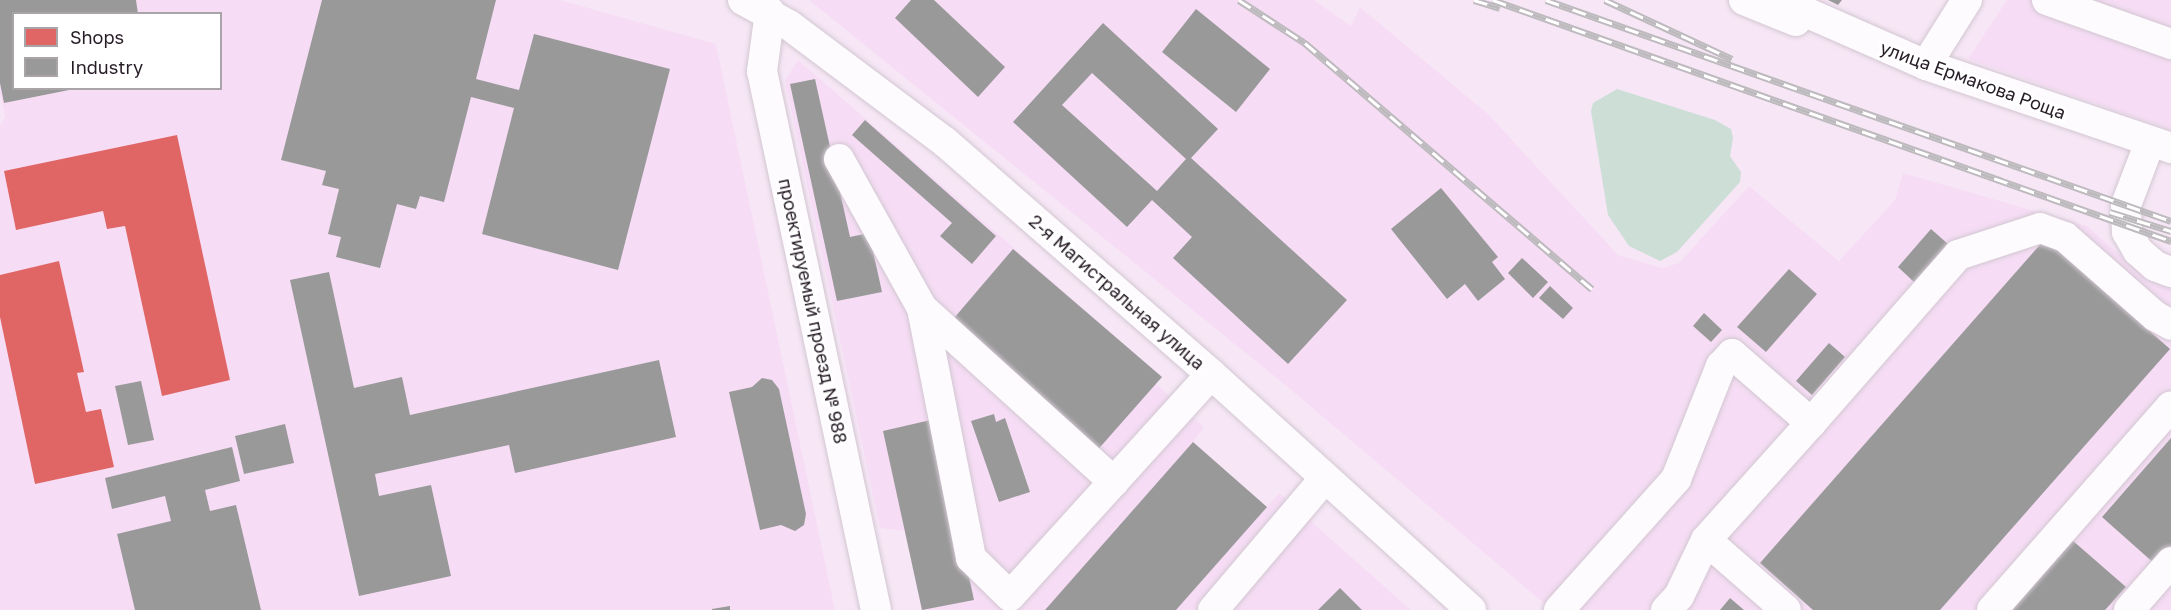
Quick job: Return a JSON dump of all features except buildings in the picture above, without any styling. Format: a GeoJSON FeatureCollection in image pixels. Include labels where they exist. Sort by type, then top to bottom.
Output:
{"type":"FeatureCollection","features":[{"type":"Feature","properties":{"kind":"street","name":"2-я Магистральная улица"},"geometry":{"type":"LineString","coordinates":[[743,0],[770,12],[945,142],[1211,374],[1471,610]]}},
{"type":"Feature","properties":{"kind":"street"},"geometry":{"type":"LineString","coordinates":[[1744,0],[1793,21],[1820,20]]}},
{"type":"Feature","properties":{"kind":"street","name":"улица Ермакова Роща"},"geometry":{"type":"LineString","coordinates":[[1778,0],[1926,65],[2160,145]]}},
{"type":"Feature","properties":{"kind":"street"},"geometry":{"type":"LineString","coordinates":[[1926,65],[1967,0]]}},
{"type":"Feature","properties":{"kind":"street"},"geometry":{"type":"LineString","coordinates":[[2047,0],[2171,43]]}},
{"type":"Feature","properties":{"kind":"street","name":"проектируемый проезд № 988"},"geometry":{"type":"LineString","coordinates":[[770,12],[762,71],[876,610]]}},
{"type":"Feature","properties":{"kind":"street"},"geometry":{"type":"LineString","coordinates":[[2160,145],[2126,205],[2127,232],[2138,251],[2155,266],[2171,272]]}},
{"type":"Feature","properties":{"kind":"street"},"geometry":{"type":"LineString","coordinates":[[839,159],[922,308],[971,558],[1010,596],[1211,374]]}},
{"type":"Feature","properties":{"kind":"street"},"geometry":{"type":"LineString","coordinates":[[1666,610],[1679,596],[1707,540],[1958,255],[2040,228],[2066,237],[2155,316],[2171,325]]}},
{"type":"Feature","properties":{"kind":"street"},"geometry":{"type":"LineString","coordinates":[[922,308],[1114,482]]}},
{"type":"Feature","properties":{"kind":"street"},"geometry":{"type":"LineString","coordinates":[[1559,610],[1676,479],[1721,366],[1732,354],[1811,423]]}},
{"type":"Feature","properties":{"kind":"street"},"geometry":{"type":"LineString","coordinates":[[1992,610],[2171,406]]}},
{"type":"Feature","properties":{"kind":"street"},"geometry":{"type":"LineString","coordinates":[[1213,610],[1325,478]]}},
{"type":"Feature","properties":{"kind":"street"},"geometry":{"type":"LineString","coordinates":[[1707,540],[1786,610]]}},
{"type":"Feature","properties":{"kind":"street"},"geometry":{"type":"LineString","coordinates":[[2129,610],[2171,562]]}},
{"type":"Feature","properties":{"kind":"shaded area"},"geometry":{"type":"Polygon","coordinates":[[[0,0],[560,0],[716,44],[835,610],[0,610],[0,126],[5,116],[0,94],[0,0]]]}},
{"type":"Feature","properties":{"kind":"shaded area"},"geometry":{"type":"Polygon","coordinates":[[[809,0],[1314,0],[1351,26],[1360,7],[1488,114],[1618,255],[1662,268],[1679,263],[1749,186],[1839,261],[1895,200],[1903,173],[2087,226],[2145,277],[2162,258],[2171,261],[2171,610],[1552,610],[1278,379],[809,0]]]}},
{"type":"Feature","properties":{"kind":"shaded area"},"geometry":{"type":"Polygon","coordinates":[[[2007,0],[2171,0],[2171,130],[1968,59],[2007,0]]]}},
{"type":"Feature","properties":{"kind":"shaded area"},"geometry":{"type":"Polygon","coordinates":[[[798,60],[1162,377],[1156,384],[1204,427],[1193,442],[1267,507],[1279,493],[1411,610],[922,610],[905,531],[880,528],[785,80],[798,60]]]}},
{"type":"Feature","properties":{"kind":"shaded area"},"geometry":{"type":"Polygon","coordinates":[[[1617,89],[1715,120],[1731,129],[1733,138],[1730,156],[1741,172],[1740,182],[1677,252],[1660,261],[1629,246],[1608,215],[1591,111],[1593,103],[1617,89]]]}},
{"type":"Feature","properties":{"kind":"railway"},"geometry":{"type":"LineString","coordinates":[[1239,0],[1305,43],[1592,289]]}},
{"type":"Feature","properties":{"kind":"railway"},"geometry":{"type":"LineString","coordinates":[[1474,0],[1500,8]]}},
{"type":"Feature","properties":{"kind":"railway"},"geometry":{"type":"LineString","coordinates":[[1493,0],[2171,241]]}},
{"type":"Feature","properties":{"kind":"railway"},"geometry":{"type":"LineString","coordinates":[[1546,0],[2171,221]]}},
{"type":"Feature","properties":{"kind":"railway"},"geometry":{"type":"LineString","coordinates":[[1605,0],[1732,59]]}},
{"type":"Feature","properties":{"kind":"railway"},"geometry":{"type":"LineString","coordinates":[[2110,212],[2171,231]]}}]}
